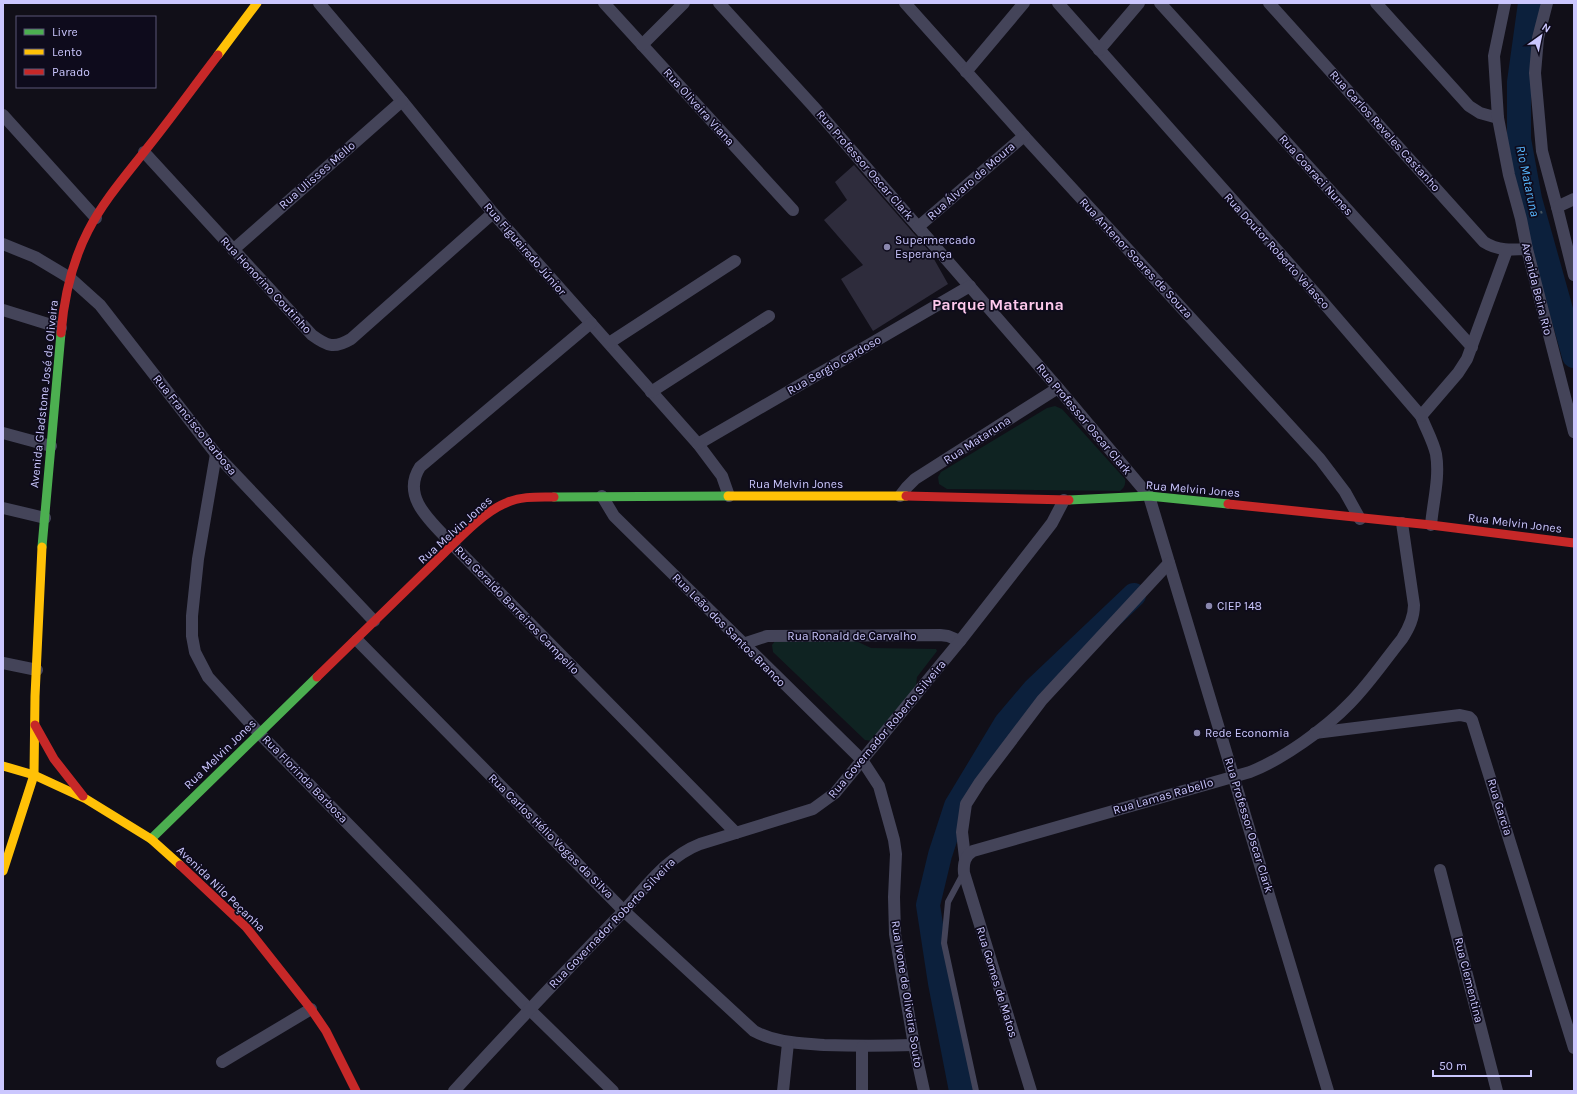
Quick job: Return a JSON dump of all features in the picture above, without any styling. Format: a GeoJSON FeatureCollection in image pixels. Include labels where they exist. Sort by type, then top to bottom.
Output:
{"type":"FeatureCollection","features":[{"type":"Feature","properties":{"kind":"street","name":"Avenida Gladstone José de Oliveira"},"geometry":{"type":"LineString","coordinates":[[3,871],[34,775],[42,550],[61,328],[64,302],[70,278],[82,243],[96,218],[121,181],[257,3]]}},
{"type":"Feature","properties":{"kind":"street","name":"Rua Figueiredo Júnior"},"geometry":{"type":"LineString","coordinates":[[319,3],[402,101],[493,213],[698,444],[722,476],[729,496]]}},
{"type":"Feature","properties":{"kind":"street","name":"Rua Oliveira Viana"},"geometry":{"type":"LineString","coordinates":[[604,3],[794,210]]}},
{"type":"Feature","properties":{"kind":"street"},"geometry":{"type":"LineString","coordinates":[[642,45],[684,3]]}},
{"type":"Feature","properties":{"kind":"street","name":"Rua Professor Oscar Clark"},"geometry":{"type":"LineString","coordinates":[[719,3],[813,106],[970,286],[1149,496],[1328,1091]]}},
{"type":"Feature","properties":{"kind":"street","name":"Rua Antenor Soares de Souza"},"geometry":{"type":"LineString","coordinates":[[905,3],[1024,136],[1320,459],[1345,492],[1360,519]]}},
{"type":"Feature","properties":{"kind":"street"},"geometry":{"type":"LineString","coordinates":[[966,72],[1024,3]]}},
{"type":"Feature","properties":{"kind":"street","name":"Rua Doutor Roberto Velasco"},"geometry":{"type":"LineString","coordinates":[[1058,3],[1316,294],[1421,416],[1432,440],[1436,455],[1436,475],[1431,525]]}},
{"type":"Feature","properties":{"kind":"street"},"geometry":{"type":"LineString","coordinates":[[1099,50],[1139,3]]}},
{"type":"Feature","properties":{"kind":"street","name":"Rua Coaraci Nunes"},"geometry":{"type":"LineString","coordinates":[[1160,3],[1472,347]]}},
{"type":"Feature","properties":{"kind":"street","name":"Rua Carlos Reveles Castanho"},"geometry":{"type":"LineString","coordinates":[[1269,3],[1484,242],[1496,248],[1507,250]]}},
{"type":"Feature","properties":{"kind":"street","name":"Avenida Beira Rio"},"geometry":{"type":"LineString","coordinates":[[1505,3],[1494,56],[1498,118],[1509,175],[1574,432]]}},
{"type":"Feature","properties":{"kind":"street"},"geometry":{"type":"LineString","coordinates":[[1547,3],[1538,38],[1535,73],[1542,151],[1574,275]]}},
{"type":"Feature","properties":{"kind":"street"},"geometry":{"type":"LineString","coordinates":[[1382,5],[1469,106],[1480,113],[1498,118]]}},
{"type":"Feature","properties":{"kind":"street","name":"Rua Ulisses Mello"},"geometry":{"type":"LineString","coordinates":[[233,250],[402,101]]}},
{"type":"Feature","properties":{"kind":"street"},"geometry":{"type":"LineString","coordinates":[[3,115],[96,218]]}},
{"type":"Feature","properties":{"kind":"street","name":"Rua Álvaro de Moura"},"geometry":{"type":"LineString","coordinates":[[918,227],[1024,136]]}},
{"type":"Feature","properties":{"kind":"street","name":"Rua Honorino Coutinho"},"geometry":{"type":"LineString","coordinates":[[144,152],[312,335],[322,343],[330,346],[337,346],[351,339],[493,213]]}},
{"type":"Feature","properties":{"kind":"street"},"geometry":{"type":"LineString","coordinates":[[1557,207],[1574,199]]}},
{"type":"Feature","properties":{"kind":"street","name":"Rua Francisco Barbosa"},"geometry":{"type":"LineString","coordinates":[[3,244],[35,257],[70,278],[100,305],[216,454],[374,621]]}},
{"type":"Feature","properties":{"kind":"street"},"geometry":{"type":"LineString","coordinates":[[1421,416],[1458,373],[1467,359],[1507,250],[1527,249]]}},
{"type":"Feature","properties":{"kind":"street"},"geometry":{"type":"LineString","coordinates":[[609,344],[735,261]]}},
{"type":"Feature","properties":{"kind":"street","name":"Rua Sergio Cardoso"},"geometry":{"type":"LineString","coordinates":[[698,444],[970,286]]}},
{"type":"Feature","properties":{"kind":"street"},"geometry":{"type":"LineString","coordinates":[[3,310],[61,328]]}},
{"type":"Feature","properties":{"kind":"street"},"geometry":{"type":"LineString","coordinates":[[651,392],[769,316]]}},
{"type":"Feature","properties":{"kind":"street","name":"Rua Geraldo Barreiros Campello"},"geometry":{"type":"LineString","coordinates":[[591,323],[420,467],[413,484],[415,497],[421,509],[453,545],[736,833]]}},
{"type":"Feature","properties":{"kind":"street","name":"Rua Mataruna"},"geometry":{"type":"LineString","coordinates":[[900,496],[911,482],[1058,388]]}},
{"type":"Feature","properties":{"kind":"street"},"geometry":{"type":"LineString","coordinates":[[3,433],[51,446]]}},
{"type":"Feature","properties":{"kind":"street","name":"Rua Florinda Barbosa"},"geometry":{"type":"LineString","coordinates":[[216,454],[197,566],[192,616],[192,636],[195,652],[208,677],[259,733],[529,1009],[613,1091]]}},
{"type":"Feature","properties":{"kind":"street","name":"Rua Melvin Jones"},"geometry":{"type":"LineString","coordinates":[[151,839],[453,545],[493,509],[517,498],[602,496],[900,496],[1064,500],[1149,496],[1360,519],[1431,525],[1574,543]]}},
{"type":"Feature","properties":{"kind":"street","name":"Rua Leão dos Santos Branco"},"geometry":{"type":"LineString","coordinates":[[602,496],[614,516],[862,760]]}},
{"type":"Feature","properties":{"kind":"street","name":"Rua Governador Roberto Silveira"},"geometry":{"type":"LineString","coordinates":[[454,1091],[529,1009],[674,858],[688,849],[813,809],[835,793],[960,641],[1052,523],[1064,500]]}},
{"type":"Feature","properties":{"kind":"street"},"geometry":{"type":"LineString","coordinates":[[3,508],[45,518]]}},
{"type":"Feature","properties":{"kind":"street","name":"Rua Lamas Rabello"},"geometry":{"type":"LineString","coordinates":[[966,858],[972,851],[1234,775],[1250,772],[1266,766],[1283,756],[1314,733],[1351,703],[1409,628],[1414,604],[1402,523]]}},
{"type":"Feature","properties":{"kind":"street"},"geometry":{"type":"LineString","coordinates":[[964,873],[964,863],[966,858],[962,832],[966,804],[980,782],[1042,700],[1169,563]]}},
{"type":"Feature","properties":{"kind":"street","name":"Rua Ronald de Carvalho"},"geometry":{"type":"LineString","coordinates":[[743,644],[767,636],[940,635],[948,636],[960,641]]}},
{"type":"Feature","properties":{"kind":"street","name":"Rua Carlos Hélio Vogas da Silva"},"geometry":{"type":"LineString","coordinates":[[357,640],[624,911],[754,1031],[772,1039],[788,1043],[862,1047],[914,1045]]}},
{"type":"Feature","properties":{"kind":"street"},"geometry":{"type":"LineString","coordinates":[[3,663],[37,670]]}},
{"type":"Feature","properties":{"kind":"street","name":"Rua Garcia"},"geometry":{"type":"LineString","coordinates":[[1314,733],[1460,715],[1469,717],[1472,720],[1574,1048]]}},
{"type":"Feature","properties":{"kind":"street"},"geometry":{"type":"LineString","coordinates":[[35,725],[58,764],[86,799]]}},
{"type":"Feature","properties":{"kind":"street","name":"Rua Ivone de Oliveira Souto"},"geometry":{"type":"LineString","coordinates":[[862,760],[879,786],[894,840],[896,854],[894,897],[895,934],[914,1045],[924,1091]]}},
{"type":"Feature","properties":{"kind":"street","name":"Avenida Nilo Peçanha"},"geometry":{"type":"LineString","coordinates":[[3,766],[34,775],[86,799],[151,839],[199,881],[246,927],[312,1009],[326,1031],[356,1091]]}},
{"type":"Feature","properties":{"kind":"street","name":"Rua Clementina"},"geometry":{"type":"LineString","coordinates":[[1440,870],[1497,1091]]}},
{"type":"Feature","properties":{"kind":"street","name":"Rua Gomes de Matos"},"geometry":{"type":"LineString","coordinates":[[964,873],[1031,1091]]}},
{"type":"Feature","properties":{"kind":"street"},"geometry":{"type":"LineString","coordinates":[[222,1062],[312,1009]]}},
{"type":"Feature","properties":{"kind":"street"},"geometry":{"type":"LineString","coordinates":[[783,1091],[788,1043]]}},
{"type":"Feature","properties":{"kind":"street"},"geometry":{"type":"LineString","coordinates":[[862,1047],[862,1091]]}},
{"type":"Feature","properties":{"kind":"lane"},"geometry":{"type":"LineString","coordinates":[[964,873],[948,902],[944,943],[976,1091]]}},
{"type":"Feature","properties":{"kind":"path"},"geometry":{"type":"LineString","coordinates":[[1532,216],[1541,212]]}},
{"type":"Feature","properties":{"kind":"green space"},"geometry":{"type":"Polygon","coordinates":[[[1055,406],[1062,409],[1125,479],[1123,489],[1120,491],[947,489],[939,484],[938,477],[941,472],[1047,408],[1055,406]]]}},
{"type":"Feature","properties":{"kind":"green space"},"geometry":{"type":"Polygon","coordinates":[[[776,640],[854,640],[871,648],[936,649],[937,651],[917,677],[916,687],[872,741],[865,740],[773,652],[772,645],[776,640]]]}},
{"type":"Feature","properties":{"kind":"building","name":"Supermercado Esperança"},"geometry":{"type":"Polygon","coordinates":[[[854,165],[930,252],[948,284],[873,331],[841,279],[863,265],[824,220],[847,200],[835,182],[854,165]]]}},
{"type":"Feature","properties":{"kind":"waterway","name":"Rio Mataruna"},"geometry":{"type":"LineString","coordinates":[[1530,3],[1519,82],[1519,139],[1530,199],[1574,356]]}},
{"type":"Feature","properties":{"kind":"waterway"},"geometry":{"type":"LineString","coordinates":[[961,1091],[940,983],[928,905],[940,855],[956,806],[1006,723],[1034,690],[1134,595]]}},
{"type":"Feature","properties":{"kind":"traffic: fast"},"geometry":{"type":"LineString","coordinates":[[42,547],[61,333]]}},
{"type":"Feature","properties":{"kind":"traffic: fast"},"geometry":{"type":"LineString","coordinates":[[554,497],[728,496]]}},
{"type":"Feature","properties":{"kind":"traffic: fast"},"geometry":{"type":"LineString","coordinates":[[1069,500],[1149,496],[1228,504]]}},
{"type":"Feature","properties":{"kind":"traffic: fast"},"geometry":{"type":"LineString","coordinates":[[151,839],[317,677]]}},
{"type":"Feature","properties":{"kind":"traffic: slow"},"geometry":{"type":"LineString","coordinates":[[218,55],[257,3]]}},
{"type":"Feature","properties":{"kind":"traffic: slow"},"geometry":{"type":"LineString","coordinates":[[728,496],[906,496]]}},
{"type":"Feature","properties":{"kind":"traffic: slow"},"geometry":{"type":"LineString","coordinates":[[3,871],[34,775],[35,696],[42,547]]}},
{"type":"Feature","properties":{"kind":"traffic: slow"},"geometry":{"type":"LineString","coordinates":[[3,766],[34,775],[86,799],[151,839],[180,865]]}},
{"type":"Feature","properties":{"kind":"traffic: jam"},"geometry":{"type":"LineString","coordinates":[[61,333],[64,307],[73,268],[82,243],[94,220],[116,188],[218,55]]}},
{"type":"Feature","properties":{"kind":"traffic: jam"},"geometry":{"type":"LineString","coordinates":[[906,496],[1069,500]]}},
{"type":"Feature","properties":{"kind":"traffic: jam"},"geometry":{"type":"LineString","coordinates":[[317,677],[459,538],[487,514],[506,503],[517,499],[529,497],[554,497]]}},
{"type":"Feature","properties":{"kind":"traffic: jam"},"geometry":{"type":"LineString","coordinates":[[1228,504],[1431,525],[1574,543]]}},
{"type":"Feature","properties":{"kind":"traffic: jam"},"geometry":{"type":"LineString","coordinates":[[35,725],[54,759],[83,796]]}},
{"type":"Feature","properties":{"kind":"traffic: jam"},"geometry":{"type":"LineString","coordinates":[[180,865],[246,927],[311,1009],[326,1031],[356,1091]]}},
{"type":"Feature","properties":{"kind":"place","name":"Supermercado Esperança"},"geometry":{"type":"Point","coordinates":[887,247]}},
{"type":"Feature","properties":{"kind":"place","name":"CIEP 148"},"geometry":{"type":"Point","coordinates":[1209,606]}},
{"type":"Feature","properties":{"kind":"place","name":"Rede Economia"},"geometry":{"type":"Point","coordinates":[1197,733]}},
{"type":"Feature","properties":{"kind":"district","name":"Parque Mataruna"},"geometry":{"type":"Point","coordinates":[998,304]}}]}
